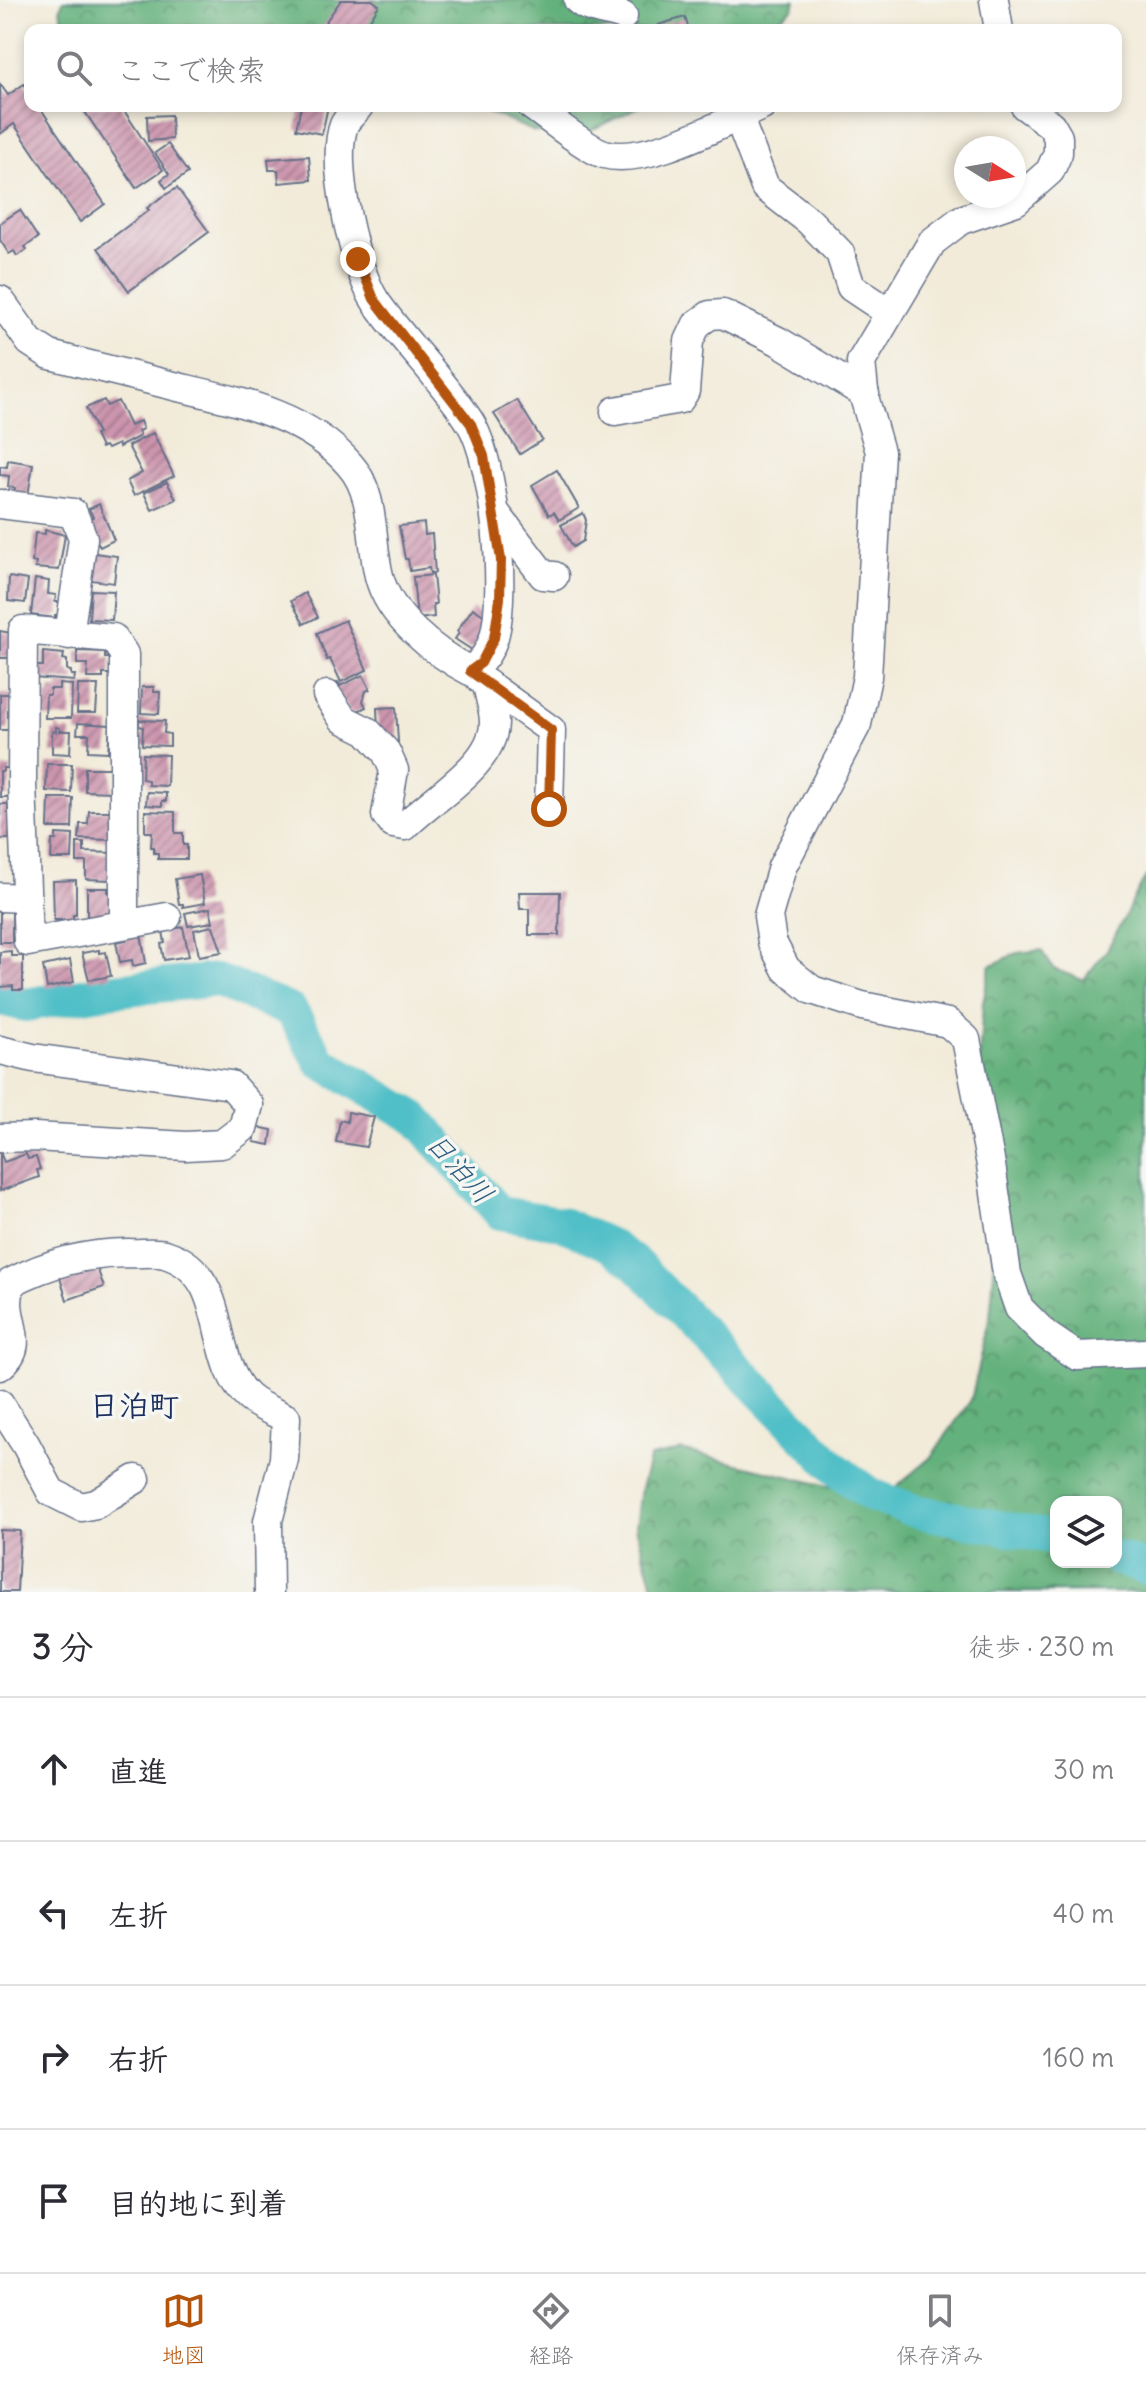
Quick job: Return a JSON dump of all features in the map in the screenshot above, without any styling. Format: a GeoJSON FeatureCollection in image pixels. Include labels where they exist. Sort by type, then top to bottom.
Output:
{"type":"FeatureCollection","features":[{"type":"Feature","properties":{"kind":"street"},"geometry":{"type":"LineString","coordinates":[[578,0],[585,7],[610,10],[623,16]]}},
{"type":"Feature","properties":{"kind":"street"},"geometry":{"type":"LineString","coordinates":[[994,0],[998,24]]}},
{"type":"Feature","properties":{"kind":"street"},"geometry":{"type":"LineString","coordinates":[[327,695],[343,719],[367,731],[386,752],[394,770],[386,815],[393,824],[405,826],[419,811],[463,778],[486,747],[495,724],[479,678],[481,663],[494,638],[500,599],[501,560],[484,456],[471,424],[374,299],[358,259],[339,159],[345,124],[354,112]]}},
{"type":"Feature","properties":{"kind":"street"},"geometry":{"type":"LineString","coordinates":[[541,112],[601,154],[627,157],[654,152],[748,112]]}},
{"type":"Feature","properties":{"kind":"street"},"geometry":{"type":"LineString","coordinates":[[750,112],[765,187],[809,221],[840,253],[851,287],[890,313]]}},
{"type":"Feature","properties":{"kind":"street"},"geometry":{"type":"LineString","coordinates":[[1033,112],[1051,125],[1058,137],[1058,153],[1050,171],[1016,201],[961,220],[932,242],[861,362],[865,394],[880,452],[867,677],[857,724],[782,867],[768,916],[772,942],[786,969],[812,990],[862,1006],[948,1023],[966,1039],[991,1165],[1007,1274],[1019,1308],[1046,1335],[1077,1356],[1146,1353]]}},
{"type":"Feature","properties":{"kind":"street"},"geometry":{"type":"LineString","coordinates":[[0,300],[30,342],[50,355],[261,408],[319,437],[352,467],[368,501],[379,579],[394,607],[423,639],[551,730],[549,809]]}},
{"type":"Feature","properties":{"kind":"street"},"geometry":{"type":"LineString","coordinates":[[615,411],[680,399],[685,391],[689,341],[697,324],[710,315],[723,314],[778,341],[865,394]]}},
{"type":"Feature","properties":{"kind":"street"},"geometry":{"type":"LineString","coordinates":[[0,504],[73,513],[83,538],[69,635]]}},
{"type":"Feature","properties":{"kind":"street"},"geometry":{"type":"LineString","coordinates":[[492,508],[543,575],[554,576]]}},
{"type":"Feature","properties":{"kind":"street"},"geometry":{"type":"LineString","coordinates":[[124,923],[124,654],[113,638],[23,630],[22,783],[13,898],[28,942],[167,917]]}},
{"type":"Feature","properties":{"kind":"street"},"geometry":{"type":"LineString","coordinates":[[0,1050],[33,1058],[231,1085],[249,1105],[243,1128],[222,1144],[186,1146],[35,1137],[0,1138]]}},
{"type":"Feature","properties":{"kind":"street"},"geometry":{"type":"LineString","coordinates":[[0,1366],[10,1358],[15,1338],[8,1305],[10,1283],[40,1267],[99,1253],[165,1254],[194,1270],[212,1299],[231,1373],[248,1397],[286,1418],[284,1459],[268,1521],[269,1592]]}},
{"type":"Feature","properties":{"kind":"street"},"geometry":{"type":"LineString","coordinates":[[0,1404],[51,1492],[81,1507],[96,1504],[136,1479]]}},
{"type":"Feature","properties":{"kind":"green space"},"geometry":{"type":"Polygon","coordinates":[[[63,0],[795,0],[793,8],[773,24],[65,24],[60,10],[63,0]]]}},
{"type":"Feature","properties":{"kind":"green space"},"geometry":{"type":"Polygon","coordinates":[[[488,112],[629,112],[583,134],[535,132],[488,112]]]}},
{"type":"Feature","properties":{"kind":"green space"},"geometry":{"type":"Polygon","coordinates":[[[1146,876],[1146,1592],[655,1592],[636,1527],[641,1488],[650,1457],[681,1450],[881,1499],[930,1458],[971,1400],[990,1318],[994,1272],[979,1060],[983,1002],[990,966],[1017,953],[1041,950],[1054,969],[1083,980],[1107,950],[1146,876]]]}},
{"type":"Feature","properties":{"kind":"building"},"geometry":{"type":"Polygon","coordinates":[[[341,0],[372,0],[379,5],[368,24],[324,24],[341,0]]]}},
{"type":"Feature","properties":{"kind":"building"},"geometry":{"type":"Polygon","coordinates":[[[685,17],[687,24],[661,24],[685,17]]]}},
{"type":"Feature","properties":{"kind":"building"},"geometry":{"type":"Polygon","coordinates":[[[0,84],[8,95],[24,84],[24,112],[43,112],[105,204],[80,222],[14,124],[0,134],[0,84]]]}},
{"type":"Feature","properties":{"kind":"building"},"geometry":{"type":"Polygon","coordinates":[[[85,112],[125,112],[163,170],[136,188],[85,112]]]}},
{"type":"Feature","properties":{"kind":"building"},"geometry":{"type":"Polygon","coordinates":[[[300,112],[327,112],[322,134],[296,129],[300,112]]]}},
{"type":"Feature","properties":{"kind":"building"},"geometry":{"type":"Polygon","coordinates":[[[171,115],[172,139],[148,141],[147,116],[171,115]]]}},
{"type":"Feature","properties":{"kind":"building"},"geometry":{"type":"Polygon","coordinates":[[[168,144],[188,173],[166,188],[161,180],[169,174],[155,153],[168,144]]]}},
{"type":"Feature","properties":{"kind":"building"},"geometry":{"type":"Polygon","coordinates":[[[309,156],[311,180],[279,183],[278,170],[269,170],[268,159],[309,156]]]}},
{"type":"Feature","properties":{"kind":"building"},"geometry":{"type":"Polygon","coordinates":[[[177,188],[209,232],[129,291],[98,248],[177,188]]]}},
{"type":"Feature","properties":{"kind":"building"},"geometry":{"type":"Polygon","coordinates":[[[20,210],[38,238],[17,256],[14,251],[9,254],[0,240],[0,223],[20,210]]]}},
{"type":"Feature","properties":{"kind":"building"},"geometry":{"type":"Polygon","coordinates":[[[104,400],[107,406],[118,401],[130,426],[140,421],[143,429],[138,431],[140,436],[119,447],[118,444],[101,448],[86,408],[104,400]]]}},
{"type":"Feature","properties":{"kind":"building"},"geometry":{"type":"Polygon","coordinates":[[[517,400],[542,440],[520,454],[494,414],[517,400]]]}},
{"type":"Feature","properties":{"kind":"building"},"geometry":{"type":"Polygon","coordinates":[[[153,433],[174,476],[134,496],[127,481],[142,473],[128,446],[153,433]]]}},
{"type":"Feature","properties":{"kind":"building"},"geometry":{"type":"Polygon","coordinates":[[[8,460],[33,464],[28,496],[14,494],[15,488],[8,487],[9,476],[0,475],[0,466],[7,467],[8,460]]]}},
{"type":"Feature","properties":{"kind":"building"},"geometry":{"type":"Polygon","coordinates":[[[557,470],[579,508],[559,520],[554,512],[549,515],[532,485],[557,470]]]}},
{"type":"Feature","properties":{"kind":"building"},"geometry":{"type":"Polygon","coordinates":[[[167,482],[176,499],[152,510],[144,493],[167,482]]]}},
{"type":"Feature","properties":{"kind":"building"},"geometry":{"type":"Polygon","coordinates":[[[99,504],[114,540],[100,547],[86,520],[93,517],[89,509],[99,504]]]}},
{"type":"Feature","properties":{"kind":"building"},"geometry":{"type":"Polygon","coordinates":[[[583,513],[586,520],[583,541],[573,547],[561,525],[583,513]]]}},
{"type":"Feature","properties":{"kind":"building"},"geometry":{"type":"Polygon","coordinates":[[[424,523],[425,535],[432,534],[435,573],[430,573],[429,568],[410,571],[408,559],[405,559],[399,526],[424,523]]]}},
{"type":"Feature","properties":{"kind":"building"},"geometry":{"type":"Polygon","coordinates":[[[45,530],[65,535],[59,570],[35,568],[36,563],[32,562],[35,533],[45,534],[45,530]]]}},
{"type":"Feature","properties":{"kind":"building"},"geometry":{"type":"Polygon","coordinates":[[[95,553],[117,556],[114,583],[91,580],[95,553]]]}},
{"type":"Feature","properties":{"kind":"building"},"geometry":{"type":"Polygon","coordinates":[[[433,575],[434,617],[417,619],[413,577],[433,575]]]}},
{"type":"Feature","properties":{"kind":"building"},"geometry":{"type":"Polygon","coordinates":[[[9,577],[28,580],[25,603],[8,601],[9,577]]]}},
{"type":"Feature","properties":{"kind":"building"},"geometry":{"type":"Polygon","coordinates":[[[35,579],[49,581],[48,594],[56,595],[55,602],[60,602],[59,615],[55,618],[31,615],[35,579]]]}},
{"type":"Feature","properties":{"kind":"building"},"geometry":{"type":"Polygon","coordinates":[[[91,590],[114,591],[112,620],[89,619],[91,590]]]}},
{"type":"Feature","properties":{"kind":"building"},"geometry":{"type":"Polygon","coordinates":[[[305,593],[318,617],[304,624],[291,601],[305,593]]]}},
{"type":"Feature","properties":{"kind":"building"},"geometry":{"type":"Polygon","coordinates":[[[473,608],[492,621],[472,650],[455,639],[473,608]]]}},
{"type":"Feature","properties":{"kind":"building"},"geometry":{"type":"Polygon","coordinates":[[[345,620],[367,670],[341,682],[330,659],[327,660],[317,633],[345,620]]]}},
{"type":"Feature","properties":{"kind":"building"},"geometry":{"type":"Polygon","coordinates":[[[0,631],[11,633],[10,658],[0,658],[0,631]]]}},
{"type":"Feature","properties":{"kind":"building"},"geometry":{"type":"Polygon","coordinates":[[[77,651],[105,652],[105,658],[111,658],[110,674],[103,674],[103,678],[87,678],[88,664],[77,664],[77,651]]]}},
{"type":"Feature","properties":{"kind":"building"},"geometry":{"type":"Polygon","coordinates":[[[43,652],[64,654],[67,670],[75,675],[74,681],[33,678],[34,666],[43,666],[43,652]]]}},
{"type":"Feature","properties":{"kind":"building"},"geometry":{"type":"Polygon","coordinates":[[[363,675],[370,689],[366,691],[363,701],[366,707],[352,714],[332,685],[338,682],[340,686],[363,675]]]}},
{"type":"Feature","properties":{"kind":"building"},"geometry":{"type":"Polygon","coordinates":[[[59,684],[72,685],[71,718],[45,718],[46,695],[50,695],[50,689],[59,689],[59,684]]]}},
{"type":"Feature","properties":{"kind":"building"},"geometry":{"type":"Polygon","coordinates":[[[78,685],[98,685],[96,713],[77,713],[78,685]]]}},
{"type":"Feature","properties":{"kind":"building"},"geometry":{"type":"Polygon","coordinates":[[[142,687],[154,687],[154,692],[160,692],[159,714],[141,713],[142,687]]]}},
{"type":"Feature","properties":{"kind":"building"},"geometry":{"type":"Polygon","coordinates":[[[0,694],[11,694],[8,730],[0,730],[0,694]]]}},
{"type":"Feature","properties":{"kind":"building"},"geometry":{"type":"Polygon","coordinates":[[[396,707],[398,742],[388,743],[378,731],[377,708],[396,707]]]}},
{"type":"Feature","properties":{"kind":"building"},"geometry":{"type":"Polygon","coordinates":[[[139,720],[165,721],[164,733],[170,734],[170,746],[142,745],[143,727],[139,726],[139,720]]]}},
{"type":"Feature","properties":{"kind":"building"},"geometry":{"type":"Polygon","coordinates":[[[78,723],[110,725],[108,752],[88,751],[89,734],[77,734],[78,723]]]}},
{"type":"Feature","properties":{"kind":"building"},"geometry":{"type":"Polygon","coordinates":[[[56,727],[60,731],[71,731],[70,754],[52,753],[52,731],[56,732],[56,727]]]}},
{"type":"Feature","properties":{"kind":"building"},"geometry":{"type":"Polygon","coordinates":[[[143,754],[168,755],[167,786],[148,785],[148,780],[142,779],[143,754]]]}},
{"type":"Feature","properties":{"kind":"building"},"geometry":{"type":"Polygon","coordinates":[[[47,764],[72,764],[71,792],[46,791],[47,764]]]}},
{"type":"Feature","properties":{"kind":"building"},"geometry":{"type":"Polygon","coordinates":[[[11,768],[8,797],[0,797],[0,771],[11,768]]]}},
{"type":"Feature","properties":{"kind":"building"},"geometry":{"type":"Polygon","coordinates":[[[85,768],[112,768],[112,792],[85,791],[85,768]]]}},
{"type":"Feature","properties":{"kind":"building"},"geometry":{"type":"Polygon","coordinates":[[[147,792],[166,793],[166,801],[162,801],[162,806],[146,805],[147,792]]]}},
{"type":"Feature","properties":{"kind":"building"},"geometry":{"type":"Polygon","coordinates":[[[49,798],[73,798],[72,828],[48,828],[49,798]]]}},
{"type":"Feature","properties":{"kind":"building"},"geometry":{"type":"Polygon","coordinates":[[[0,804],[8,804],[8,812],[12,812],[9,839],[0,839],[0,804]]]}},
{"type":"Feature","properties":{"kind":"building"},"geometry":{"type":"Polygon","coordinates":[[[89,811],[114,811],[113,840],[79,839],[80,824],[88,824],[89,811]]]}},
{"type":"Feature","properties":{"kind":"building"},"geometry":{"type":"Polygon","coordinates":[[[145,811],[175,812],[175,833],[183,833],[187,859],[158,859],[158,853],[154,853],[154,847],[151,847],[152,832],[145,832],[145,811]]]}},
{"type":"Feature","properties":{"kind":"building"},"geometry":{"type":"Polygon","coordinates":[[[56,834],[73,835],[72,859],[51,859],[52,840],[56,840],[56,834]]]}},
{"type":"Feature","properties":{"kind":"building"},"geometry":{"type":"Polygon","coordinates":[[[77,843],[84,843],[84,852],[113,853],[110,880],[86,879],[86,862],[77,862],[77,843]]]}},
{"type":"Feature","properties":{"kind":"building"},"geometry":{"type":"Polygon","coordinates":[[[200,875],[205,903],[183,907],[179,904],[175,879],[200,875]]]}},
{"type":"Feature","properties":{"kind":"building"},"geometry":{"type":"Polygon","coordinates":[[[76,880],[76,915],[73,915],[73,920],[54,920],[53,881],[76,880]]]}},
{"type":"Feature","properties":{"kind":"building"},"geometry":{"type":"Polygon","coordinates":[[[87,888],[108,888],[108,892],[112,892],[109,917],[87,916],[87,888]]]}},
{"type":"Feature","properties":{"kind":"building"},"geometry":{"type":"Polygon","coordinates":[[[519,892],[560,892],[559,935],[529,935],[529,909],[520,909],[519,892]]]}},
{"type":"Feature","properties":{"kind":"building"},"geometry":{"type":"Polygon","coordinates":[[[210,908],[213,922],[188,926],[185,913],[210,908]]]}},
{"type":"Feature","properties":{"kind":"building"},"geometry":{"type":"Polygon","coordinates":[[[0,911],[12,911],[12,942],[0,942],[0,911]]]}},
{"type":"Feature","properties":{"kind":"building"},"geometry":{"type":"Polygon","coordinates":[[[213,926],[222,952],[199,956],[194,930],[213,926]]]}},
{"type":"Feature","properties":{"kind":"building"},"geometry":{"type":"Polygon","coordinates":[[[183,927],[189,956],[164,960],[161,944],[165,943],[163,931],[183,927]]]}},
{"type":"Feature","properties":{"kind":"building"},"geometry":{"type":"Polygon","coordinates":[[[141,934],[146,963],[133,966],[132,960],[120,962],[116,942],[126,940],[125,936],[141,934]]]}},
{"type":"Feature","properties":{"kind":"building"},"geometry":{"type":"Polygon","coordinates":[[[99,950],[99,953],[106,952],[111,976],[89,980],[82,953],[99,950]]]}},
{"type":"Feature","properties":{"kind":"building"},"geometry":{"type":"Polygon","coordinates":[[[11,951],[11,956],[23,956],[23,990],[13,990],[13,986],[0,987],[0,952],[11,951]]]}},
{"type":"Feature","properties":{"kind":"building"},"geometry":{"type":"Polygon","coordinates":[[[70,960],[74,982],[47,988],[43,966],[70,960]]]}},
{"type":"Feature","properties":{"kind":"building"},"geometry":{"type":"Polygon","coordinates":[[[348,1112],[374,1117],[366,1147],[336,1142],[340,1120],[347,1122],[348,1112]]]}},
{"type":"Feature","properties":{"kind":"building"},"geometry":{"type":"Polygon","coordinates":[[[257,1127],[272,1130],[270,1145],[254,1142],[257,1127]]]}},
{"type":"Feature","properties":{"kind":"building"},"geometry":{"type":"Polygon","coordinates":[[[0,1152],[4,1162],[26,1154],[28,1159],[36,1157],[39,1177],[0,1191],[0,1152]]]}},
{"type":"Feature","properties":{"kind":"building"},"geometry":{"type":"Polygon","coordinates":[[[96,1265],[104,1287],[67,1300],[60,1278],[96,1265]]]}},
{"type":"Feature","properties":{"kind":"building"},"geometry":{"type":"Polygon","coordinates":[[[0,1530],[20,1531],[17,1592],[0,1592],[0,1530]]]}},
{"type":"Feature","properties":{"kind":"waterway","name":"日泊川"},"geometry":{"type":"LineString","coordinates":[[0,999],[26,1005],[106,991],[217,980],[291,1011],[321,1062],[416,1118],[500,1213],[560,1223],[611,1246],[635,1263],[835,1468],[871,1495],[915,1511],[1050,1537]]}},
{"type":"Feature","properties":{"kind":"waterway","name":"日泊川"},"geometry":{"type":"LineString","coordinates":[[1122,1560],[1146,1568]]}},
{"type":"Feature","properties":{"kind":"district","name":"日泊町"},"geometry":{"type":"Point","coordinates":[134,1405]}},
{"type":"Feature","properties":{"kind":"route"},"geometry":{"type":"LineString","coordinates":[[358,259],[374,299],[471,424],[484,456],[501,560],[500,599],[494,638],[481,663],[470,671],[551,730],[549,809]]}}]}
